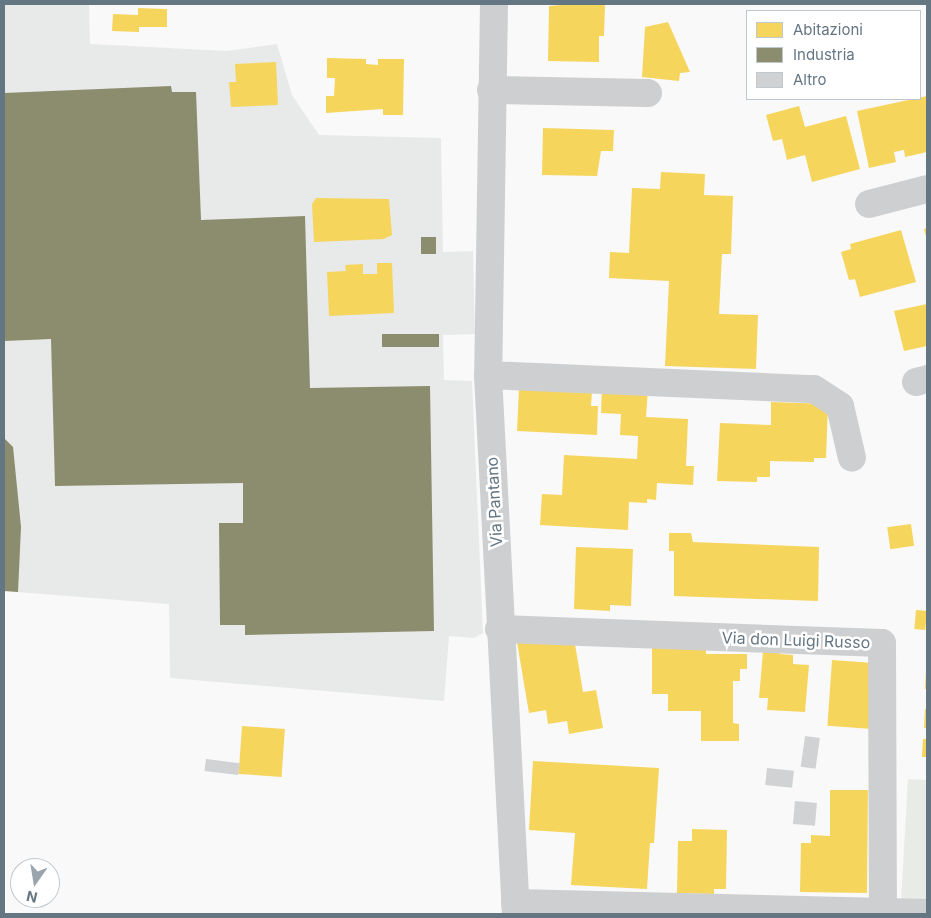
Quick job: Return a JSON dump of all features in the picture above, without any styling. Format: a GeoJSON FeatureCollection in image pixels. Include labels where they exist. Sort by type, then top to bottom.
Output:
{"type":"FeatureCollection","features":[{"type":"Feature","properties":{"kind":"street","name":"Via Pantano"},"geometry":{"type":"LineString","coordinates":[[494,4],[491,90],[488,375],[499,629],[516,909]]}},
{"type":"Feature","properties":{"kind":"street"},"geometry":{"type":"LineString","coordinates":[[491,90],[648,93]]}},
{"type":"Feature","properties":{"kind":"street"},"geometry":{"type":"LineString","coordinates":[[869,204],[927,189]]}},
{"type":"Feature","properties":{"kind":"street"},"geometry":{"type":"LineString","coordinates":[[488,375],[814,389],[840,406],[852,458]]}},
{"type":"Feature","properties":{"kind":"street","name":"Via don Luigi Russo"},"geometry":{"type":"LineString","coordinates":[[499,629],[882,643],[883,913]]}},
{"type":"Feature","properties":{"kind":"street"},"geometry":{"type":"LineString","coordinates":[[516,909],[927,913]]}},
{"type":"Feature","properties":{"kind":"shaded area"},"geometry":{"type":"Polygon","coordinates":[[[4,4],[89,4],[90,44],[227,51],[277,44],[292,95],[319,135],[441,138],[443,252],[473,251],[475,334],[443,335],[444,380],[472,381],[483,633],[474,638],[449,636],[444,701],[170,678],[169,604],[4,591],[4,4]]]}},
{"type":"Feature","properties":{"kind":"shaded area"},"geometry":{"type":"Polygon","coordinates":[[[908,779],[927,780],[927,903],[901,902],[908,779]]]}},
{"type":"Feature","properties":{"kind":"building: Abitazioni"},"geometry":{"type":"Polygon","coordinates":[[[605,4],[604,36],[599,36],[599,62],[548,61],[549,6],[605,4]]]}},
{"type":"Feature","properties":{"kind":"building: Abitazioni"},"geometry":{"type":"Polygon","coordinates":[[[138,8],[167,9],[167,27],[139,27],[139,32],[112,31],[113,14],[138,15],[138,8]]]}},
{"type":"Feature","properties":{"kind":"building: Abitazioni"},"geometry":{"type":"Polygon","coordinates":[[[668,22],[690,72],[680,73],[679,81],[642,77],[645,27],[668,22]]]}},
{"type":"Feature","properties":{"kind":"building: Abitazioni"},"geometry":{"type":"Polygon","coordinates":[[[327,58],[366,59],[366,64],[378,65],[378,59],[404,59],[403,115],[383,115],[383,109],[326,113],[326,96],[334,96],[335,78],[327,78],[327,58]]]}},
{"type":"Feature","properties":{"kind":"building: Abitazioni"},"geometry":{"type":"Polygon","coordinates":[[[276,62],[278,105],[231,107],[229,82],[236,82],[235,64],[276,62]]]}},
{"type":"Feature","properties":{"kind":"building: Abitazioni"},"geometry":{"type":"Polygon","coordinates":[[[927,96],[927,152],[905,157],[904,150],[894,152],[896,162],[869,168],[857,111],[908,100],[921,100],[921,97],[927,96]]]}},
{"type":"Feature","properties":{"kind":"building: Abitazioni"},"geometry":{"type":"Polygon","coordinates":[[[799,106],[805,127],[846,116],[860,169],[812,182],[805,155],[787,160],[782,139],[773,141],[766,115],[799,106]]]}},
{"type":"Feature","properties":{"kind":"building: Abitazioni"},"geometry":{"type":"Polygon","coordinates":[[[543,128],[614,130],[613,151],[601,151],[597,176],[542,175],[543,128]]]}},
{"type":"Feature","properties":{"kind":"building: Abitazioni"},"geometry":{"type":"Polygon","coordinates":[[[661,172],[705,174],[704,195],[733,196],[731,254],[722,254],[719,314],[758,315],[756,369],[665,366],[669,281],[609,278],[610,252],[629,253],[632,188],[660,189],[661,172]]]}},
{"type":"Feature","properties":{"kind":"building: Abitazioni"},"geometry":{"type":"Polygon","coordinates":[[[316,198],[389,199],[392,235],[384,239],[314,242],[312,204],[316,198]]]}},
{"type":"Feature","properties":{"kind":"building: Abitazioni"},"geometry":{"type":"Polygon","coordinates":[[[927,228],[927,240],[924,229],[927,228]]]}},
{"type":"Feature","properties":{"kind":"building: Abitazioni"},"geometry":{"type":"Polygon","coordinates":[[[901,230],[916,282],[860,297],[855,279],[849,280],[841,252],[851,249],[850,244],[901,230]]]}},
{"type":"Feature","properties":{"kind":"building: Abitazioni"},"geometry":{"type":"Polygon","coordinates":[[[377,263],[392,263],[394,313],[329,316],[327,272],[346,271],[345,265],[363,264],[363,274],[377,274],[377,263]]]}},
{"type":"Feature","properties":{"kind":"building: Abitazioni"},"geometry":{"type":"Polygon","coordinates":[[[927,304],[927,346],[904,351],[894,311],[927,304]]]}},
{"type":"Feature","properties":{"kind":"building: Abitazioni"},"geometry":{"type":"Polygon","coordinates":[[[602,387],[648,389],[646,417],[688,419],[686,466],[694,466],[693,485],[657,483],[656,500],[647,499],[647,503],[629,502],[628,530],[540,525],[542,494],[562,495],[564,455],[637,459],[638,436],[620,435],[621,414],[601,413],[602,387]]]}},
{"type":"Feature","properties":{"kind":"building: Abitazioni"},"geometry":{"type":"Polygon","coordinates":[[[519,388],[592,391],[591,406],[598,406],[597,435],[517,431],[519,388]]]}},
{"type":"Feature","properties":{"kind":"building: Abitazioni"},"geometry":{"type":"Polygon","coordinates":[[[771,402],[828,404],[826,458],[814,458],[814,462],[770,461],[770,477],[757,477],[757,482],[717,481],[720,423],[771,425],[771,402]]]}},
{"type":"Feature","properties":{"kind":"building: Abitazioni"},"geometry":{"type":"Polygon","coordinates":[[[911,524],[914,546],[890,549],[887,527],[911,524]]]}},
{"type":"Feature","properties":{"kind":"building: Abitazioni"},"geometry":{"type":"Polygon","coordinates":[[[669,533],[691,533],[693,542],[819,547],[818,601],[674,596],[674,551],[669,551],[669,533]]]}},
{"type":"Feature","properties":{"kind":"building: Abitazioni"},"geometry":{"type":"Polygon","coordinates":[[[576,547],[633,549],[631,606],[610,605],[610,611],[574,609],[576,547]]]}},
{"type":"Feature","properties":{"kind":"building: Abitazioni"},"geometry":{"type":"Polygon","coordinates":[[[916,610],[927,611],[925,630],[914,629],[916,610]]]}},
{"type":"Feature","properties":{"kind":"building: Abitazioni"},"geometry":{"type":"Polygon","coordinates":[[[573,632],[583,692],[596,690],[603,728],[569,734],[567,721],[548,724],[546,710],[529,713],[517,642],[573,632]]]}},
{"type":"Feature","properties":{"kind":"building: Abitazioni"},"geometry":{"type":"Polygon","coordinates":[[[652,643],[706,643],[706,654],[747,654],[747,669],[740,669],[740,681],[733,681],[733,723],[739,724],[739,741],[701,741],[701,711],[668,711],[668,694],[652,694],[652,643]]]}},
{"type":"Feature","properties":{"kind":"building: Abitazioni"},"geometry":{"type":"Polygon","coordinates":[[[780,649],[780,654],[793,655],[793,664],[809,665],[805,712],[767,710],[768,698],[759,698],[763,652],[780,649]]]}},
{"type":"Feature","properties":{"kind":"building: Abitazioni"},"geometry":{"type":"Polygon","coordinates":[[[832,660],[877,663],[872,729],[827,726],[832,660]]]}},
{"type":"Feature","properties":{"kind":"building: Abitazioni"},"geometry":{"type":"Polygon","coordinates":[[[926,671],[927,689],[925,689],[926,671]]]}},
{"type":"Feature","properties":{"kind":"building: Abitazioni"},"geometry":{"type":"Polygon","coordinates":[[[925,709],[927,709],[927,728],[924,728],[925,709]]]}},
{"type":"Feature","properties":{"kind":"building: Abitazioni"},"geometry":{"type":"Polygon","coordinates":[[[242,726],[285,729],[282,777],[239,774],[242,726]]]}},
{"type":"Feature","properties":{"kind":"building: Abitazioni"},"geometry":{"type":"Polygon","coordinates":[[[923,739],[927,739],[927,757],[922,757],[923,739]]]}},
{"type":"Feature","properties":{"kind":"building: Abitazioni"},"geometry":{"type":"Polygon","coordinates":[[[533,761],[659,768],[654,843],[650,843],[647,889],[571,885],[575,833],[529,830],[533,761]]]}},
{"type":"Feature","properties":{"kind":"building: Abitazioni"},"geometry":{"type":"Polygon","coordinates":[[[830,790],[868,790],[867,893],[800,892],[801,843],[811,843],[811,835],[830,836],[830,790]]]}},
{"type":"Feature","properties":{"kind":"building: Abitazioni"},"geometry":{"type":"Polygon","coordinates":[[[692,829],[727,830],[726,889],[714,889],[714,894],[677,893],[678,841],[692,841],[692,829]]]}},
{"type":"Feature","properties":{"kind":"building: Industria"},"geometry":{"type":"Polygon","coordinates":[[[171,86],[172,92],[196,92],[201,220],[305,216],[310,388],[430,386],[434,631],[245,635],[245,625],[220,625],[219,523],[243,523],[243,483],[55,486],[51,339],[4,341],[4,93],[171,86]]]}},
{"type":"Feature","properties":{"kind":"building: Industria"},"geometry":{"type":"Polygon","coordinates":[[[421,237],[436,237],[436,254],[421,254],[421,237]]]}},
{"type":"Feature","properties":{"kind":"building: Industria"},"geometry":{"type":"Polygon","coordinates":[[[382,334],[439,334],[439,347],[382,347],[382,334]]]}},
{"type":"Feature","properties":{"kind":"building: Industria"},"geometry":{"type":"Polygon","coordinates":[[[4,438],[13,447],[21,527],[18,592],[4,591],[4,438]]]}},
{"type":"Feature","properties":{"kind":"building: Altro"},"geometry":{"type":"Polygon","coordinates":[[[805,736],[820,738],[816,769],[801,767],[805,736]]]}},
{"type":"Feature","properties":{"kind":"building: Altro"},"geometry":{"type":"Polygon","coordinates":[[[206,759],[240,763],[238,775],[205,771],[206,759]]]}},
{"type":"Feature","properties":{"kind":"building: Altro"},"geometry":{"type":"Polygon","coordinates":[[[767,768],[794,771],[792,788],[765,785],[767,768]]]}},
{"type":"Feature","properties":{"kind":"building: Altro"},"geometry":{"type":"Polygon","coordinates":[[[795,801],[817,803],[815,826],[793,824],[795,801]]]}}]}
